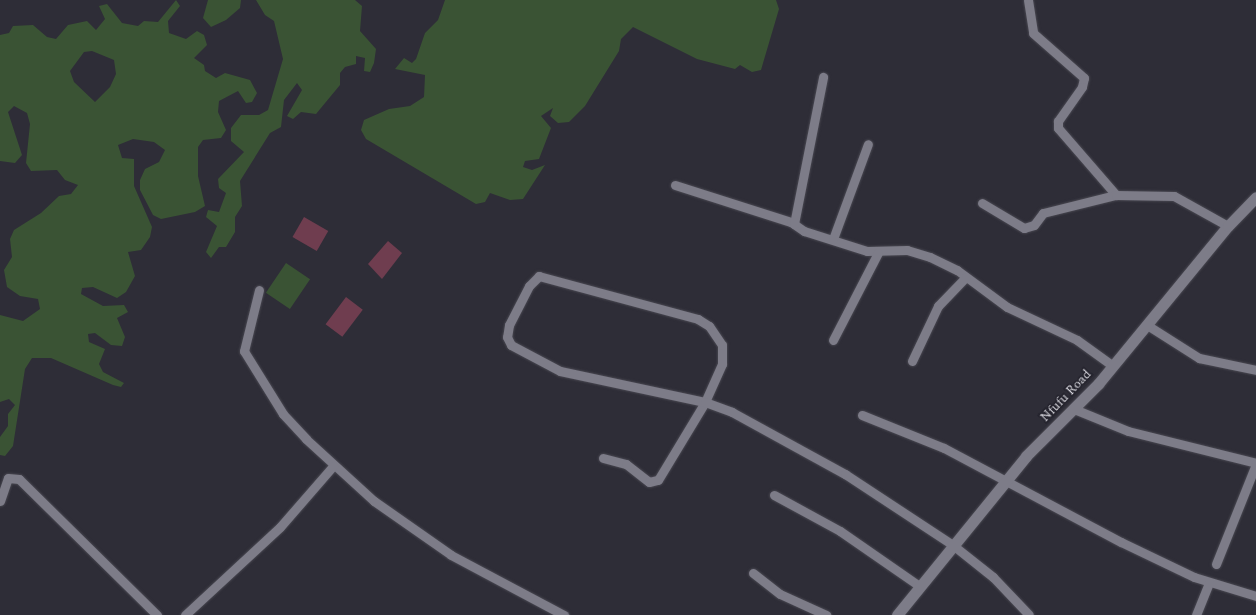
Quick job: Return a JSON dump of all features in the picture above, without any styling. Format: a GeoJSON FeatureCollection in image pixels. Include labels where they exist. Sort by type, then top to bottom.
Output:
{"type":"FeatureCollection","features":[{"type":"Feature","properties":{"kind":"street"},"geometry":{"type":"LineString","coordinates":[[1028,0],[1033,33],[1084,78],[1082,87],[1058,121],[1058,128],[1116,195]]}},
{"type":"Feature","properties":{"kind":"street"},"geometry":{"type":"LineString","coordinates":[[794,224],[823,77]]}},
{"type":"Feature","properties":{"kind":"street"},"geometry":{"type":"LineString","coordinates":[[833,239],[868,144]]}},
{"type":"Feature","properties":{"kind":"street"},"geometry":{"type":"LineString","coordinates":[[675,185],[794,224],[804,231],[878,253],[912,251],[949,265],[1007,307],[1077,340],[1113,366]]}},
{"type":"Feature","properties":{"kind":"street"},"geometry":{"type":"LineString","coordinates":[[982,203],[1024,228],[1034,225],[1043,214],[1116,195],[1179,197],[1228,226]]}},
{"type":"Feature","properties":{"kind":"street","name":"Nfufu Road"},"geometry":{"type":"LineString","coordinates":[[898,615],[918,585],[954,546],[1004,482],[1113,366],[1228,226],[1256,197]]}},
{"type":"Feature","properties":{"kind":"street"},"geometry":{"type":"LineString","coordinates":[[833,340],[878,253]]}},
{"type":"Feature","properties":{"kind":"street"},"geometry":{"type":"LineString","coordinates":[[603,458],[626,464],[646,480],[655,482],[705,402],[722,360],[722,345],[709,326],[690,316],[547,276],[539,276],[532,282],[509,325],[507,337],[511,345],[560,371],[705,402],[732,412],[838,470],[954,546],[993,577],[1029,615]]}},
{"type":"Feature","properties":{"kind":"street"},"geometry":{"type":"LineString","coordinates":[[912,361],[938,306],[966,277]]}},
{"type":"Feature","properties":{"kind":"street"},"geometry":{"type":"LineString","coordinates":[[259,290],[244,350],[283,414],[333,466],[374,501],[451,555],[564,615]]}},
{"type":"Feature","properties":{"kind":"street"},"geometry":{"type":"LineString","coordinates":[[1148,325],[1199,358],[1256,370]]}},
{"type":"Feature","properties":{"kind":"street"},"geometry":{"type":"LineString","coordinates":[[1074,409],[1128,431],[1256,464],[1216,564]]}},
{"type":"Feature","properties":{"kind":"street"},"geometry":{"type":"LineString","coordinates":[[862,415],[944,448],[1004,482],[1209,583],[1256,596]]}},
{"type":"Feature","properties":{"kind":"street"},"geometry":{"type":"LineString","coordinates":[[185,615],[280,527],[333,466]]}},
{"type":"Feature","properties":{"kind":"street"},"geometry":{"type":"LineString","coordinates":[[0,501],[8,478],[19,479],[157,615]]}},
{"type":"Feature","properties":{"kind":"street"},"geometry":{"type":"LineString","coordinates":[[774,495],[840,531],[918,585]]}},
{"type":"Feature","properties":{"kind":"street"},"geometry":{"type":"LineString","coordinates":[[753,573],[780,594],[826,615]]}},
{"type":"Feature","properties":{"kind":"street"},"geometry":{"type":"LineString","coordinates":[[1196,615],[1209,583]]}},
{"type":"Feature","properties":{"kind":"green space"},"geometry":{"type":"Polygon","coordinates":[[[176,0],[180,6],[168,21],[169,33],[186,39],[197,31],[204,35],[207,45],[194,58],[204,65],[205,71],[216,78],[225,73],[250,80],[257,93],[252,102],[246,103],[238,91],[219,101],[218,112],[226,130],[221,138],[203,140],[198,147],[198,176],[205,206],[195,212],[161,219],[153,215],[140,190],[140,180],[145,169],[159,162],[165,150],[154,142],[133,139],[118,145],[122,158],[134,159],[134,186],[152,227],[150,237],[141,250],[128,252],[135,276],[126,292],[117,298],[93,287],[82,288],[81,294],[103,306],[124,305],[128,312],[117,318],[125,337],[122,346],[111,345],[95,333],[88,334],[89,342],[105,349],[99,364],[103,372],[124,383],[121,387],[113,385],[51,358],[32,358],[25,369],[13,446],[5,456],[0,455],[0,437],[8,426],[8,414],[15,405],[9,399],[0,402],[0,315],[23,321],[40,309],[38,299],[20,296],[7,287],[4,270],[12,257],[10,239],[14,230],[41,213],[59,196],[71,194],[78,185],[65,180],[57,170],[31,171],[26,163],[30,124],[27,113],[14,106],[8,112],[22,155],[15,163],[0,161],[0,35],[9,33],[13,26],[33,25],[47,37],[56,39],[68,25],[87,21],[96,30],[105,19],[99,6],[107,4],[122,23],[138,26],[144,21],[158,22],[176,0]],[[92,51],[84,52],[70,71],[74,82],[95,102],[110,87],[116,74],[114,60],[92,51]]]}},
{"type":"Feature","properties":{"kind":"green space"},"geometry":{"type":"Polygon","coordinates":[[[208,0],[241,0],[240,8],[226,20],[211,27],[203,18],[208,0]]]}},
{"type":"Feature","properties":{"kind":"green space"},"geometry":{"type":"Polygon","coordinates":[[[256,0],[355,0],[362,6],[360,31],[376,49],[374,63],[370,72],[364,71],[365,58],[356,56],[356,64],[345,67],[340,73],[340,85],[316,114],[301,112],[293,119],[287,116],[302,90],[297,83],[284,100],[281,127],[270,133],[240,181],[242,206],[235,217],[235,232],[226,247],[219,247],[211,258],[206,252],[217,226],[206,217],[208,210],[219,212],[226,193],[219,188],[218,179],[244,152],[231,141],[231,128],[241,115],[259,115],[268,110],[283,59],[274,21],[265,15],[256,0]]]}},
{"type":"Feature","properties":{"kind":"green space"},"geometry":{"type":"Polygon","coordinates":[[[445,0],[776,0],[779,9],[761,70],[752,72],[740,65],[735,69],[697,59],[633,27],[621,39],[619,51],[585,106],[569,122],[558,123],[550,116],[553,108],[541,116],[551,128],[539,159],[525,161],[523,167],[532,170],[545,165],[523,199],[510,200],[490,193],[485,202],[476,204],[366,139],[361,130],[364,120],[389,109],[410,106],[424,97],[425,75],[395,69],[404,58],[412,63],[416,59],[425,33],[438,20],[445,0]]]}},
{"type":"Feature","properties":{"kind":"green space"},"geometry":{"type":"Polygon","coordinates":[[[286,263],[310,279],[290,309],[266,293],[286,263]]]}},
{"type":"Feature","properties":{"kind":"building"},"geometry":{"type":"Polygon","coordinates":[[[304,217],[328,231],[317,251],[292,237],[304,217]]]}},
{"type":"Feature","properties":{"kind":"building"},"geometry":{"type":"Polygon","coordinates":[[[388,241],[402,253],[382,279],[368,264],[388,241]]]}},
{"type":"Feature","properties":{"kind":"building"},"geometry":{"type":"Polygon","coordinates":[[[346,297],[363,310],[342,337],[326,324],[346,297]]]}}]}
